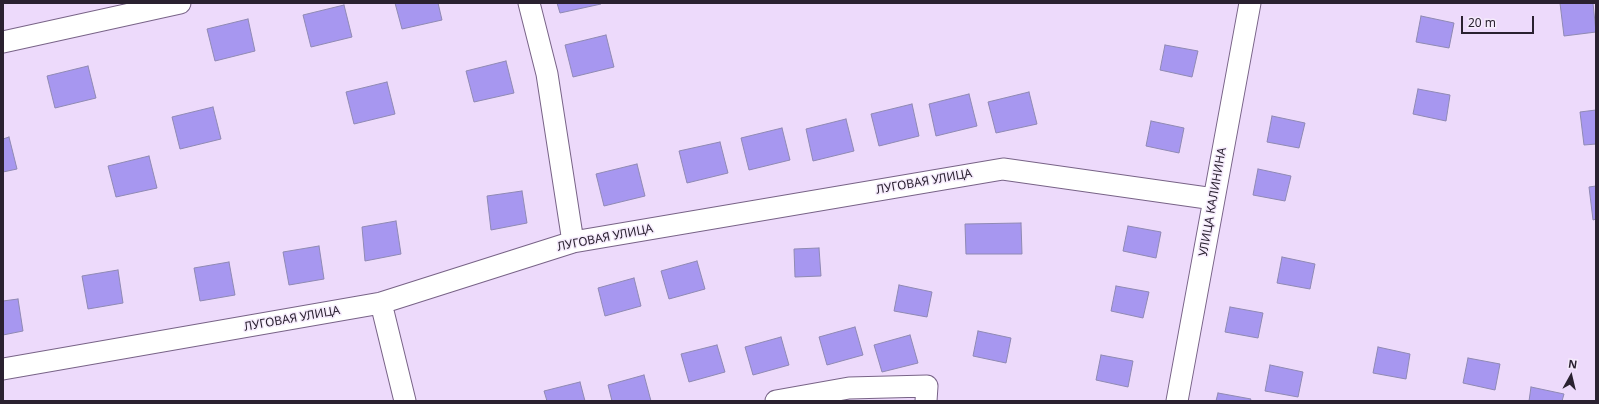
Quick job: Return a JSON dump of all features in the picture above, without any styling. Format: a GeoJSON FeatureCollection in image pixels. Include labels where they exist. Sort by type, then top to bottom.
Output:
{"type":"FeatureCollection","features":[{"type":"Feature","properties":{"kind":"street"},"geometry":{"type":"LineString","coordinates":[[3,42],[180,3]]}},
{"type":"Feature","properties":{"kind":"street"},"geometry":{"type":"LineString","coordinates":[[529,3],[547,74],[573,242]]}},
{"type":"Feature","properties":{"kind":"street","name":"УЛИЦА КАЛИНИНА"},"geometry":{"type":"LineString","coordinates":[[1177,401],[1250,3]]}},
{"type":"Feature","properties":{"kind":"street","name":"ЛУГОВАЯ УЛИЦА"},"geometry":{"type":"LineString","coordinates":[[3,369],[380,303],[573,242],[1003,169],[1214,199]]}},
{"type":"Feature","properties":{"kind":"street"},"geometry":{"type":"LineString","coordinates":[[380,303],[405,401]]}},
{"type":"Feature","properties":{"kind":"street"},"geometry":{"type":"LineString","coordinates":[[776,401],[849,388],[926,386],[926,401]]}},
{"type":"Feature","properties":{"kind":"building"},"geometry":{"type":"Polygon","coordinates":[[[395,3],[438,3],[442,20],[402,29],[395,3]]]}},
{"type":"Feature","properties":{"kind":"building"},"geometry":{"type":"Polygon","coordinates":[[[557,3],[601,3],[601,4],[560,13],[557,3]]]}},
{"type":"Feature","properties":{"kind":"building"},"geometry":{"type":"Polygon","coordinates":[[[1560,3],[1593,3],[1596,32],[1564,36],[1560,3]]]}},
{"type":"Feature","properties":{"kind":"building"},"geometry":{"type":"Polygon","coordinates":[[[344,5],[352,37],[311,47],[303,15],[344,5]]]}},
{"type":"Feature","properties":{"kind":"building"},"geometry":{"type":"Polygon","coordinates":[[[1421,16],[1454,23],[1449,48],[1416,42],[1421,16]]]}},
{"type":"Feature","properties":{"kind":"building"},"geometry":{"type":"Polygon","coordinates":[[[248,19],[255,51],[215,61],[207,29],[248,19]]]}},
{"type":"Feature","properties":{"kind":"building"},"geometry":{"type":"Polygon","coordinates":[[[606,35],[614,67],[573,77],[565,45],[606,35]]]}},
{"type":"Feature","properties":{"kind":"building"},"geometry":{"type":"Polygon","coordinates":[[[1165,45],[1198,51],[1192,77],[1160,70],[1165,45]]]}},
{"type":"Feature","properties":{"kind":"building"},"geometry":{"type":"Polygon","coordinates":[[[506,61],[514,93],[474,102],[466,71],[506,61]]]}},
{"type":"Feature","properties":{"kind":"building"},"geometry":{"type":"Polygon","coordinates":[[[88,66],[96,98],[55,108],[47,76],[88,66]]]}},
{"type":"Feature","properties":{"kind":"building"},"geometry":{"type":"Polygon","coordinates":[[[387,82],[395,114],[354,124],[346,92],[387,82]]]}},
{"type":"Feature","properties":{"kind":"building"},"geometry":{"type":"Polygon","coordinates":[[[1418,89],[1450,95],[1446,121],[1413,114],[1418,89]]]}},
{"type":"Feature","properties":{"kind":"building"},"geometry":{"type":"Polygon","coordinates":[[[1029,92],[1037,124],[996,133],[988,102],[1029,92]]]}},
{"type":"Feature","properties":{"kind":"building"},"geometry":{"type":"Polygon","coordinates":[[[969,94],[977,126],[936,136],[929,104],[969,94]]]}},
{"type":"Feature","properties":{"kind":"building"},"geometry":{"type":"Polygon","coordinates":[[[912,104],[919,136],[879,146],[871,114],[912,104]]]}},
{"type":"Feature","properties":{"kind":"building"},"geometry":{"type":"Polygon","coordinates":[[[213,107],[221,139],[180,149],[172,117],[213,107]]]}},
{"type":"Feature","properties":{"kind":"building"},"geometry":{"type":"Polygon","coordinates":[[[1596,110],[1596,144],[1584,145],[1580,112],[1596,110]]]}},
{"type":"Feature","properties":{"kind":"building"},"geometry":{"type":"Polygon","coordinates":[[[1272,116],[1305,123],[1299,148],[1267,142],[1272,116]]]}},
{"type":"Feature","properties":{"kind":"building"},"geometry":{"type":"Polygon","coordinates":[[[846,119],[854,151],[813,161],[806,129],[846,119]]]}},
{"type":"Feature","properties":{"kind":"building"},"geometry":{"type":"Polygon","coordinates":[[[1151,121],[1184,128],[1179,153],[1146,146],[1151,121]]]}},
{"type":"Feature","properties":{"kind":"building"},"geometry":{"type":"Polygon","coordinates":[[[782,128],[790,160],[749,170],[741,138],[782,128]]]}},
{"type":"Feature","properties":{"kind":"building"},"geometry":{"type":"Polygon","coordinates":[[[9,137],[17,169],[3,172],[3,139],[9,137]]]}},
{"type":"Feature","properties":{"kind":"building"},"geometry":{"type":"Polygon","coordinates":[[[720,142],[728,173],[687,183],[679,151],[720,142]]]}},
{"type":"Feature","properties":{"kind":"building"},"geometry":{"type":"Polygon","coordinates":[[[149,156],[157,188],[116,197],[108,166],[149,156]]]}},
{"type":"Feature","properties":{"kind":"building"},"geometry":{"type":"Polygon","coordinates":[[[637,164],[645,196],[604,206],[596,174],[637,164]]]}},
{"type":"Feature","properties":{"kind":"building"},"geometry":{"type":"Polygon","coordinates":[[[1258,169],[1291,176],[1285,201],[1253,195],[1258,169]]]}},
{"type":"Feature","properties":{"kind":"building"},"geometry":{"type":"Polygon","coordinates":[[[1596,186],[1596,219],[1593,220],[1589,187],[1596,186]]]}},
{"type":"Feature","properties":{"kind":"building"},"geometry":{"type":"Polygon","coordinates":[[[522,191],[527,223],[491,230],[487,196],[522,191]]]}},
{"type":"Feature","properties":{"kind":"building"},"geometry":{"type":"Polygon","coordinates":[[[396,221],[401,254],[365,261],[362,227],[396,221]]]}},
{"type":"Feature","properties":{"kind":"building"},"geometry":{"type":"Polygon","coordinates":[[[1021,223],[1022,254],[966,254],[965,224],[1021,223]]]}},
{"type":"Feature","properties":{"kind":"building"},"geometry":{"type":"Polygon","coordinates":[[[1128,226],[1161,232],[1156,258],[1123,251],[1128,226]]]}},
{"type":"Feature","properties":{"kind":"building"},"geometry":{"type":"Polygon","coordinates":[[[319,246],[324,279],[289,285],[283,252],[319,246]]]}},
{"type":"Feature","properties":{"kind":"building"},"geometry":{"type":"Polygon","coordinates":[[[819,248],[821,276],[795,277],[794,249],[819,248]]]}},
{"type":"Feature","properties":{"kind":"building"},"geometry":{"type":"Polygon","coordinates":[[[1282,257],[1315,264],[1310,289],[1277,283],[1282,257]]]}},
{"type":"Feature","properties":{"kind":"building"},"geometry":{"type":"Polygon","coordinates":[[[697,261],[705,289],[669,299],[661,271],[697,261]]]}},
{"type":"Feature","properties":{"kind":"building"},"geometry":{"type":"Polygon","coordinates":[[[229,262],[235,295],[200,301],[194,268],[229,262]]]}},
{"type":"Feature","properties":{"kind":"building"},"geometry":{"type":"Polygon","coordinates":[[[118,270],[123,303],[88,309],[82,276],[118,270]]]}},
{"type":"Feature","properties":{"kind":"building"},"geometry":{"type":"Polygon","coordinates":[[[634,278],[641,306],[605,316],[598,288],[634,278]]]}},
{"type":"Feature","properties":{"kind":"building"},"geometry":{"type":"Polygon","coordinates":[[[899,285],[932,292],[927,317],[894,311],[899,285]]]}},
{"type":"Feature","properties":{"kind":"building"},"geometry":{"type":"Polygon","coordinates":[[[1116,286],[1149,292],[1143,318],[1111,311],[1116,286]]]}},
{"type":"Feature","properties":{"kind":"building"},"geometry":{"type":"Polygon","coordinates":[[[18,299],[23,331],[3,335],[3,301],[18,299]]]}},
{"type":"Feature","properties":{"kind":"building"},"geometry":{"type":"Polygon","coordinates":[[[1230,307],[1263,313],[1258,338],[1225,332],[1230,307]]]}},
{"type":"Feature","properties":{"kind":"building"},"geometry":{"type":"Polygon","coordinates":[[[855,327],[863,355],[827,365],[819,337],[855,327]]]}},
{"type":"Feature","properties":{"kind":"building"},"geometry":{"type":"Polygon","coordinates":[[[978,331],[1011,338],[1006,363],[973,356],[978,331]]]}},
{"type":"Feature","properties":{"kind":"building"},"geometry":{"type":"Polygon","coordinates":[[[910,335],[918,363],[882,372],[874,345],[910,335]]]}},
{"type":"Feature","properties":{"kind":"building"},"geometry":{"type":"Polygon","coordinates":[[[781,337],[789,365],[753,375],[745,347],[781,337]]]}},
{"type":"Feature","properties":{"kind":"building"},"geometry":{"type":"Polygon","coordinates":[[[717,345],[725,372],[689,382],[681,354],[717,345]]]}},
{"type":"Feature","properties":{"kind":"building"},"geometry":{"type":"Polygon","coordinates":[[[1378,347],[1410,354],[1406,379],[1373,373],[1378,347]]]}},
{"type":"Feature","properties":{"kind":"building"},"geometry":{"type":"Polygon","coordinates":[[[1101,355],[1133,361],[1128,387],[1096,380],[1101,355]]]}},
{"type":"Feature","properties":{"kind":"building"},"geometry":{"type":"Polygon","coordinates":[[[1468,358],[1500,364],[1495,390],[1463,383],[1468,358]]]}},
{"type":"Feature","properties":{"kind":"building"},"geometry":{"type":"Polygon","coordinates":[[[1270,365],[1303,372],[1298,397],[1265,391],[1270,365]]]}},
{"type":"Feature","properties":{"kind":"building"},"geometry":{"type":"Polygon","coordinates":[[[644,375],[651,401],[612,401],[608,385],[644,375]]]}},
{"type":"Feature","properties":{"kind":"building"},"geometry":{"type":"Polygon","coordinates":[[[580,382],[585,401],[547,401],[544,391],[580,382]]]}},
{"type":"Feature","properties":{"kind":"building"},"geometry":{"type":"Polygon","coordinates":[[[1531,387],[1564,394],[1562,401],[1529,401],[1531,387]]]}},
{"type":"Feature","properties":{"kind":"building"},"geometry":{"type":"Polygon","coordinates":[[[1218,393],[1251,399],[1250,401],[1216,401],[1218,393]]]}}]}
